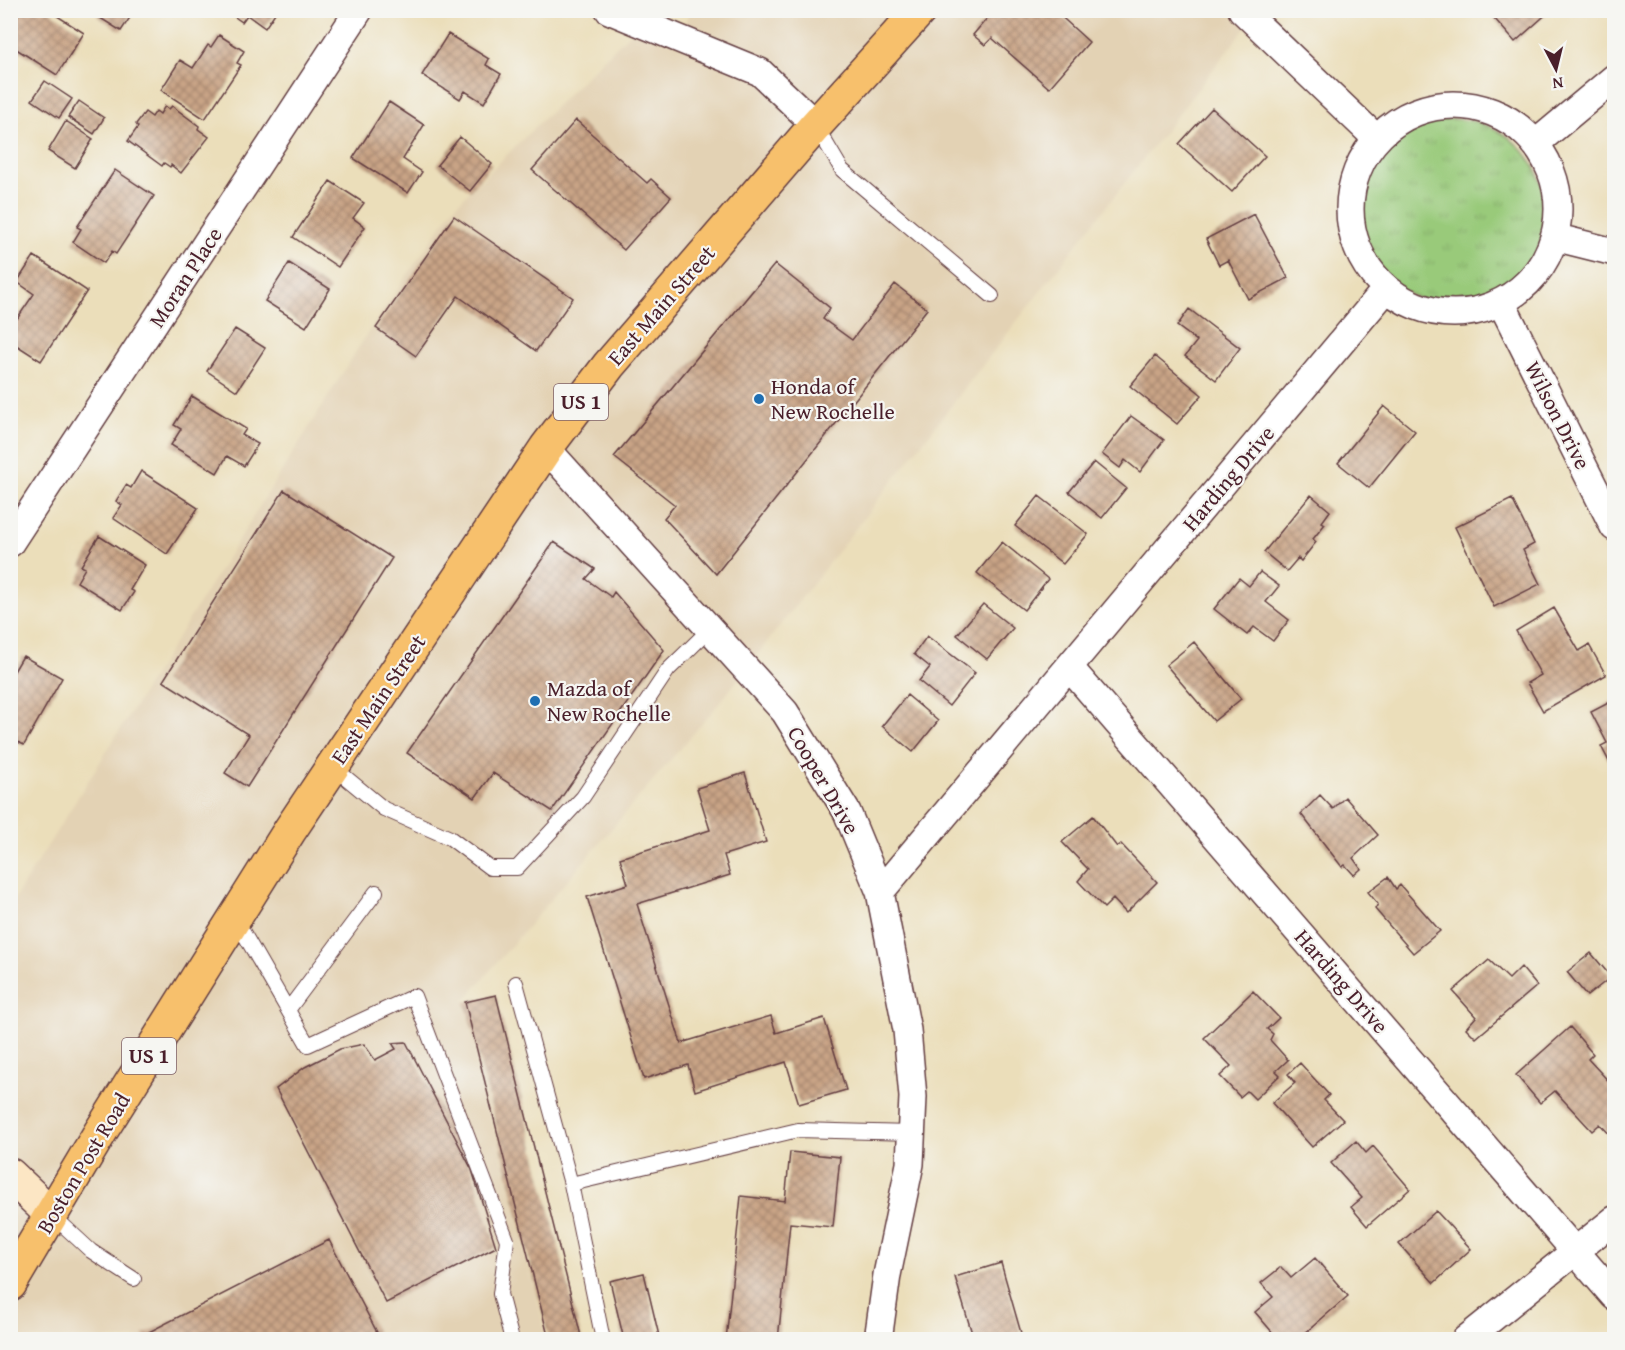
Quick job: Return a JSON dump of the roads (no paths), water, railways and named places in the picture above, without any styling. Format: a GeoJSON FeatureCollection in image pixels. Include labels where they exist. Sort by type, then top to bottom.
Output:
{"type":"FeatureCollection","features":[{"type":"Feature","properties":{"kind":"main road","name":"East Main Street"},"geometry":{"type":"LineString","coordinates":[[290,830],[546,448],[609,365],[816,125],[920,10]]}},
{"type":"Feature","properties":{"kind":"main road","name":"Boston Post Road"},"geometry":{"type":"LineString","coordinates":[[10,1284],[290,830]]}},
{"type":"Feature","properties":{"kind":"street","name":"Moran Place"},"geometry":{"type":"LineString","coordinates":[[10,543],[359,10]]}},
{"type":"Feature","properties":{"kind":"street"},"geometry":{"type":"LineString","coordinates":[[609,10],[760,72],[816,125]]}},
{"type":"Feature","properties":{"kind":"street"},"geometry":{"type":"LineString","coordinates":[[1242,10],[1377,139]]}},
{"type":"Feature","properties":{"kind":"street"},"geometry":{"type":"LineString","coordinates":[[1535,144],[1614,78]]}},
{"type":"Feature","properties":{"kind":"street"},"geometry":{"type":"LineString","coordinates":[[1457,105],[1486,110],[1513,123],[1535,144],[1551,172],[1558,205],[1554,237],[1543,264],[1525,286],[1501,302],[1472,312],[1442,313],[1412,305],[1386,289],[1364,264],[1351,232],[1349,199],[1358,166],[1377,139],[1400,120],[1427,108],[1457,105]]}},
{"type":"Feature","properties":{"kind":"street"},"geometry":{"type":"LineString","coordinates":[[1554,237],[1614,252]]}},
{"type":"Feature","properties":{"kind":"street","name":"Harding Drive"},"geometry":{"type":"LineString","coordinates":[[879,892],[1070,668],[1386,289]]}},
{"type":"Feature","properties":{"kind":"street","name":"Wilson Drive"},"geometry":{"type":"LineString","coordinates":[[1501,302],[1614,527]]}},
{"type":"Feature","properties":{"kind":"street","name":"Cooper Drive"},"geometry":{"type":"LineString","coordinates":[[546,448],[785,712],[847,812],[879,892],[907,1030],[913,1097],[909,1164],[887,1275],[878,1340]]}},
{"type":"Feature","properties":{"kind":"street","name":"Harding Drive"},"geometry":{"type":"LineString","coordinates":[[1070,668],[1614,1296]]}},
{"type":"Feature","properties":{"kind":"street"},"geometry":{"type":"LineString","coordinates":[[10,1175],[51,1215]]}},
{"type":"Feature","properties":{"kind":"street"},"geometry":{"type":"LineString","coordinates":[[1465,1340],[1614,1220]]}},
{"type":"Feature","properties":{"kind":"lane"},"geometry":{"type":"LineString","coordinates":[[816,125],[842,170],[992,296]]}},
{"type":"Feature","properties":{"kind":"lane"},"geometry":{"type":"LineString","coordinates":[[333,766],[384,809],[450,838],[490,868],[516,868],[583,797],[668,670],[710,629]]}},
{"type":"Feature","properties":{"kind":"lane"},"geometry":{"type":"LineString","coordinates":[[288,1010],[376,892]]}},
{"type":"Feature","properties":{"kind":"lane"},"geometry":{"type":"LineString","coordinates":[[235,918],[308,1045],[414,996],[507,1240],[500,1294],[512,1340]]}},
{"type":"Feature","properties":{"kind":"lane"},"geometry":{"type":"LineString","coordinates":[[516,984],[571,1184],[603,1340]]}},
{"type":"Feature","properties":{"kind":"lane"},"geometry":{"type":"LineString","coordinates":[[571,1184],[798,1130],[911,1133]]}},
{"type":"Feature","properties":{"kind":"lane"},"geometry":{"type":"LineString","coordinates":[[51,1215],[91,1251],[134,1279]]}},
{"type":"Feature","properties":{"kind":"place","name":"Honda of New Rochelle"},"geometry":{"type":"Point","coordinates":[759,399]}},
{"type":"Feature","properties":{"kind":"place","name":"Mazda of New Rochelle"},"geometry":{"type":"Point","coordinates":[535,701]}}]}
